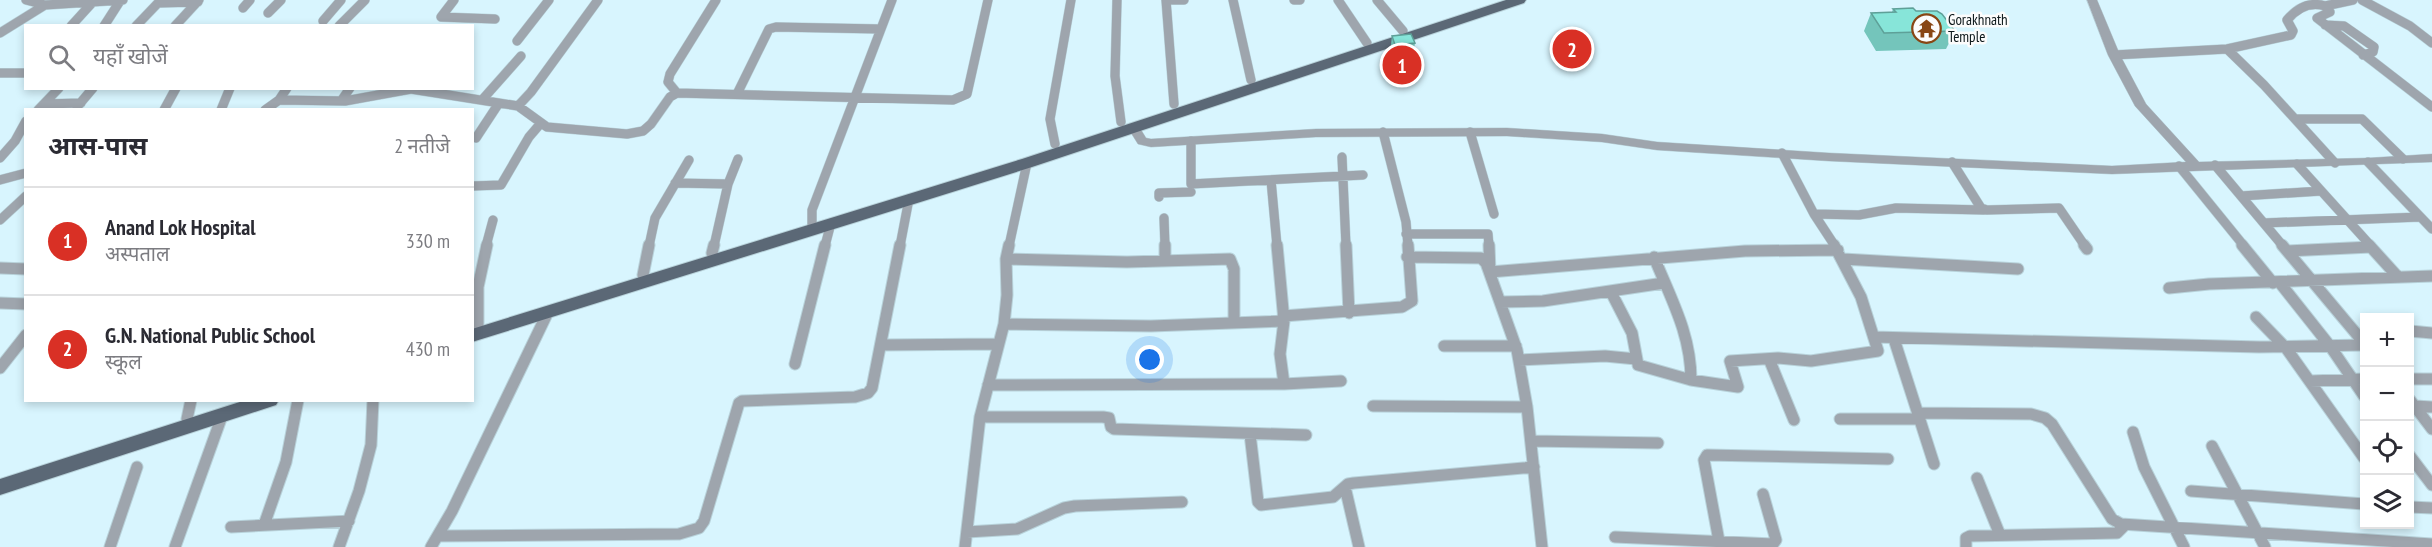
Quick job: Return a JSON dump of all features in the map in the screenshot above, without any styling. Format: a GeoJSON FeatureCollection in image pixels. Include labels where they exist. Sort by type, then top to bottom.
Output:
{"type":"FeatureCollection","features":[{"type":"Feature","properties":{"kind":"main road"},"geometry":{"type":"LineString","coordinates":[[474,332],[712,253],[811,225],[831,223],[1028,163],[1127,125],[1174,104],[1497,0]]}},
{"type":"Feature","properties":{"kind":"main road"},"geometry":{"type":"LineString","coordinates":[[474,332],[548,312],[1055,144],[1127,125],[1519,0]]}},
{"type":"Feature","properties":{"kind":"main road"},"geometry":{"type":"LineString","coordinates":[[0,478],[241,402]]}},
{"type":"Feature","properties":{"kind":"main road"},"geometry":{"type":"LineString","coordinates":[[0,487],[264,402]]}},
{"type":"Feature","properties":{"kind":"street"},"geometry":{"type":"LineString","coordinates":[[26,0],[92,3],[122,1]]}},
{"type":"Feature","properties":{"kind":"street"},"geometry":{"type":"LineString","coordinates":[[243,8],[250,0]]}},
{"type":"Feature","properties":{"kind":"street"},"geometry":{"type":"LineString","coordinates":[[268,13],[281,0]]}},
{"type":"Feature","properties":{"kind":"street"},"geometry":{"type":"LineString","coordinates":[[323,21],[341,0]]}},
{"type":"Feature","properties":{"kind":"street"},"geometry":{"type":"LineString","coordinates":[[341,24],[364,0]]}},
{"type":"Feature","properties":{"kind":"street"},"geometry":{"type":"LineString","coordinates":[[454,0],[441,17],[495,19]]}},
{"type":"Feature","properties":{"kind":"street"},"geometry":{"type":"LineString","coordinates":[[517,40],[549,0]]}},
{"type":"Feature","properties":{"kind":"street"},"geometry":{"type":"LineString","coordinates":[[518,106],[531,92],[598,0]]}},
{"type":"Feature","properties":{"kind":"street"},"geometry":{"type":"LineString","coordinates":[[677,93],[668,82],[670,74],[716,0]]}},
{"type":"Feature","properties":{"kind":"street"},"geometry":{"type":"LineString","coordinates":[[811,225],[812,210],[892,0]]}},
{"type":"Feature","properties":{"kind":"street"},"geometry":{"type":"LineString","coordinates":[[411,90],[518,106],[547,127],[636,133],[651,124],[670,97],[677,93],[953,100],[967,94],[988,0]]}},
{"type":"Feature","properties":{"kind":"street"},"geometry":{"type":"LineString","coordinates":[[1055,144],[1050,119],[1071,0]]}},
{"type":"Feature","properties":{"kind":"street"},"geometry":{"type":"LineString","coordinates":[[1117,0],[1113,74],[1127,125],[1146,143],[1317,133],[1470,132],[1602,138],[1657,146],[1829,157],[2112,170],[2195,165],[2335,163],[2432,158]]}},
{"type":"Feature","properties":{"kind":"street"},"geometry":{"type":"LineString","coordinates":[[1174,104],[1166,0],[1184,0]]}},
{"type":"Feature","properties":{"kind":"street"},"geometry":{"type":"LineString","coordinates":[[1233,0],[1251,80]]}},
{"type":"Feature","properties":{"kind":"street"},"geometry":{"type":"LineString","coordinates":[[1294,0],[1300,0]]}},
{"type":"Feature","properties":{"kind":"street"},"geometry":{"type":"LineString","coordinates":[[1338,0],[1368,43]]}},
{"type":"Feature","properties":{"kind":"street"},"geometry":{"type":"LineString","coordinates":[[1377,0],[1403,31]]}},
{"type":"Feature","properties":{"kind":"street"},"geometry":{"type":"LineString","coordinates":[[2092,0],[2114,55],[2141,106],[2195,165]]}},
{"type":"Feature","properties":{"kind":"street"},"geometry":{"type":"LineString","coordinates":[[2325,6],[2352,0]]}},
{"type":"Feature","properties":{"kind":"street"},"geometry":{"type":"LineString","coordinates":[[2362,0],[2410,26],[2432,43]]}},
{"type":"Feature","properties":{"kind":"street"},"geometry":{"type":"LineString","coordinates":[[105,24],[122,1]]}},
{"type":"Feature","properties":{"kind":"street"},"geometry":{"type":"LineString","coordinates":[[138,24],[158,3],[199,1]]}},
{"type":"Feature","properties":{"kind":"street"},"geometry":{"type":"LineString","coordinates":[[177,24],[199,1]]}},
{"type":"Feature","properties":{"kind":"street"},"geometry":{"type":"LineString","coordinates":[[0,33],[49,2]]}},
{"type":"Feature","properties":{"kind":"street"},"geometry":{"type":"LineString","coordinates":[[2114,55],[2227,49],[2291,35],[2293,31],[2287,20],[2290,16],[2305,4],[2317,2],[2330,12],[2317,18],[2432,107]]}},
{"type":"Feature","properties":{"kind":"street"},"geometry":{"type":"LineString","coordinates":[[73,24],[92,3]]}},
{"type":"Feature","properties":{"kind":"street"},"geometry":{"type":"LineString","coordinates":[[2325,25],[2344,26],[2374,47],[2373,52],[2363,55]]}},
{"type":"Feature","properties":{"kind":"street"},"geometry":{"type":"LineString","coordinates":[[737,94],[769,29],[776,27],[880,29]]}},
{"type":"Feature","properties":{"kind":"street"},"geometry":{"type":"LineString","coordinates":[[2227,49],[2335,163]]}},
{"type":"Feature","properties":{"kind":"street"},"geometry":{"type":"LineString","coordinates":[[482,100],[521,56]]}},
{"type":"Feature","properties":{"kind":"street"},"geometry":{"type":"LineString","coordinates":[[0,74],[24,72]]}},
{"type":"Feature","properties":{"kind":"street"},"geometry":{"type":"LineString","coordinates":[[41,107],[57,90]]}},
{"type":"Feature","properties":{"kind":"street"},"geometry":{"type":"LineString","coordinates":[[41,107],[78,106],[91,90]]}},
{"type":"Feature","properties":{"kind":"street"},"geometry":{"type":"LineString","coordinates":[[165,108],[175,90]]}},
{"type":"Feature","properties":{"kind":"street"},"geometry":{"type":"LineString","coordinates":[[221,108],[230,90]]}},
{"type":"Feature","properties":{"kind":"street"},"geometry":{"type":"LineString","coordinates":[[268,108],[279,100],[286,90]]}},
{"type":"Feature","properties":{"kind":"street"},"geometry":{"type":"LineString","coordinates":[[331,108],[348,90]]}},
{"type":"Feature","properties":{"kind":"street"},"geometry":{"type":"LineString","coordinates":[[279,100],[338,101],[398,90]]}},
{"type":"Feature","properties":{"kind":"street"},"geometry":{"type":"LineString","coordinates":[[476,138],[499,103]]}},
{"type":"Feature","properties":{"kind":"street"},"geometry":{"type":"LineString","coordinates":[[2295,119],[2362,119],[2403,159]]}},
{"type":"Feature","properties":{"kind":"street"},"geometry":{"type":"LineString","coordinates":[[474,186],[501,185],[529,137],[541,123]]}},
{"type":"Feature","properties":{"kind":"street"},"geometry":{"type":"LineString","coordinates":[[1004,324],[1151,326],[1349,313],[1408,305],[1412,301],[1403,208],[1383,132]]}},
{"type":"Feature","properties":{"kind":"street"},"geometry":{"type":"LineString","coordinates":[[1470,132],[1494,214]]}},
{"type":"Feature","properties":{"kind":"street"},"geometry":{"type":"LineString","coordinates":[[0,158],[21,133]]}},
{"type":"Feature","properties":{"kind":"street"},"geometry":{"type":"LineString","coordinates":[[1191,141],[1191,193]]}},
{"type":"Feature","properties":{"kind":"street"},"geometry":{"type":"LineString","coordinates":[[1611,292],[1632,333],[1636,359],[1642,366],[1692,380],[1738,387],[1730,361],[1769,359],[1810,361],[1870,354],[1878,351],[1861,297],[1782,153]]}},
{"type":"Feature","properties":{"kind":"street"},"geometry":{"type":"LineString","coordinates":[[1342,157],[1349,313]]}},
{"type":"Feature","properties":{"kind":"street"},"geometry":{"type":"LineString","coordinates":[[712,253],[728,184],[738,159]]}},
{"type":"Feature","properties":{"kind":"street"},"geometry":{"type":"LineString","coordinates":[[643,275],[655,218],[689,160]]}},
{"type":"Feature","properties":{"kind":"street"},"geometry":{"type":"LineString","coordinates":[[1952,162],[1978,205],[1987,210]]}},
{"type":"Feature","properties":{"kind":"street"},"geometry":{"type":"LineString","coordinates":[[2368,162],[2432,230]]}},
{"type":"Feature","properties":{"kind":"street"},"geometry":{"type":"LineString","coordinates":[[965,547],[981,417],[1004,324],[1007,295],[1006,259],[1028,163]]}},
{"type":"Feature","properties":{"kind":"street"},"geometry":{"type":"LineString","coordinates":[[2297,164],[2398,277]]}},
{"type":"Feature","properties":{"kind":"street"},"geometry":{"type":"LineString","coordinates":[[2215,165],[2360,339]]}},
{"type":"Feature","properties":{"kind":"street"},"geometry":{"type":"LineString","coordinates":[[2179,166],[2359,380]]}},
{"type":"Feature","properties":{"kind":"street"},"geometry":{"type":"LineString","coordinates":[[0,180],[24,174]]}},
{"type":"Feature","properties":{"kind":"street"},"geometry":{"type":"LineString","coordinates":[[1159,197],[1159,193],[1191,193],[1270,180],[1364,175]]}},
{"type":"Feature","properties":{"kind":"street"},"geometry":{"type":"LineString","coordinates":[[1270,180],[1283,318],[1280,354],[1284,384]]}},
{"type":"Feature","properties":{"kind":"street"},"geometry":{"type":"LineString","coordinates":[[675,183],[728,184]]}},
{"type":"Feature","properties":{"kind":"street"},"geometry":{"type":"LineString","coordinates":[[2241,196],[2321,191]]}},
{"type":"Feature","properties":{"kind":"street"},"geometry":{"type":"LineString","coordinates":[[0,220],[24,198]]}},
{"type":"Feature","properties":{"kind":"street"},"geometry":{"type":"LineString","coordinates":[[438,536],[689,533],[699,528],[704,521],[739,403],[746,400],[863,395],[872,388],[909,199]]}},
{"type":"Feature","properties":{"kind":"street"},"geometry":{"type":"LineString","coordinates":[[1814,214],[1859,215],[1896,208],[1987,210],[2059,208],[2087,249]]}},
{"type":"Feature","properties":{"kind":"street"},"geometry":{"type":"LineString","coordinates":[[2264,223],[2420,217]]}},
{"type":"Feature","properties":{"kind":"street"},"geometry":{"type":"LineString","coordinates":[[1164,218],[1165,261]]}},
{"type":"Feature","properties":{"kind":"street"},"geometry":{"type":"LineString","coordinates":[[474,332],[474,296],[493,220]]}},
{"type":"Feature","properties":{"kind":"street"},"geometry":{"type":"LineString","coordinates":[[795,364],[831,223]]}},
{"type":"Feature","properties":{"kind":"street"},"geometry":{"type":"LineString","coordinates":[[1406,234],[1488,234],[1490,272]]}},
{"type":"Feature","properties":{"kind":"street"},"geometry":{"type":"LineString","coordinates":[[2287,251],[2371,248]]}},
{"type":"Feature","properties":{"kind":"street"},"geometry":{"type":"LineString","coordinates":[[1490,272],[1761,250],[2018,269]]}},
{"type":"Feature","properties":{"kind":"street"},"geometry":{"type":"LineString","coordinates":[[1407,257],[1481,258],[1486,263],[1519,360],[1527,407],[1542,547]]}},
{"type":"Feature","properties":{"kind":"street"},"geometry":{"type":"LineString","coordinates":[[1654,257],[1690,346],[1692,380]]}},
{"type":"Feature","properties":{"kind":"street"},"geometry":{"type":"LineString","coordinates":[[1006,259],[1127,262],[1230,259],[1234,269],[1234,322]]}},
{"type":"Feature","properties":{"kind":"street"},"geometry":{"type":"LineString","coordinates":[[0,268],[24,269]]}},
{"type":"Feature","properties":{"kind":"street"},"geometry":{"type":"LineString","coordinates":[[2169,288],[2208,284],[2432,276]]}},
{"type":"Feature","properties":{"kind":"street"},"geometry":{"type":"LineString","coordinates":[[1500,302],[1543,301],[1664,283]]}},
{"type":"Feature","properties":{"kind":"street"},"geometry":{"type":"LineString","coordinates":[[0,303],[24,304]]}},
{"type":"Feature","properties":{"kind":"street"},"geometry":{"type":"LineString","coordinates":[[431,547],[452,511],[548,312]]}},
{"type":"Feature","properties":{"kind":"street"},"geometry":{"type":"LineString","coordinates":[[2256,317],[2286,348],[2360,452]]}},
{"type":"Feature","properties":{"kind":"street"},"geometry":{"type":"LineString","coordinates":[[2414,331],[2432,333]]}},
{"type":"Feature","properties":{"kind":"street"},"geometry":{"type":"LineString","coordinates":[[1874,337],[2286,348],[2360,344]]}},
{"type":"Feature","properties":{"kind":"street"},"geometry":{"type":"LineString","coordinates":[[0,368],[24,338]]}},
{"type":"Feature","properties":{"kind":"street"},"geometry":{"type":"LineString","coordinates":[[1894,339],[1934,464]]}},
{"type":"Feature","properties":{"kind":"street"},"geometry":{"type":"LineString","coordinates":[[881,345],[998,344]]}},
{"type":"Feature","properties":{"kind":"street"},"geometry":{"type":"LineString","coordinates":[[1444,346],[1516,346]]}},
{"type":"Feature","properties":{"kind":"street"},"geometry":{"type":"LineString","coordinates":[[1519,360],[1605,356],[1636,359]]}},
{"type":"Feature","properties":{"kind":"street"},"geometry":{"type":"LineString","coordinates":[[1769,359],[1794,420]]}},
{"type":"Feature","properties":{"kind":"street"},"geometry":{"type":"LineString","coordinates":[[2414,379],[2432,379]]}},
{"type":"Feature","properties":{"kind":"street"},"geometry":{"type":"LineString","coordinates":[[2310,381],[2359,380]]}},
{"type":"Feature","properties":{"kind":"street"},"geometry":{"type":"LineString","coordinates":[[988,385],[1284,384],[1341,381]]}},
{"type":"Feature","properties":{"kind":"street"},"geometry":{"type":"LineString","coordinates":[[188,419],[190,402]]}},
{"type":"Feature","properties":{"kind":"street"},"geometry":{"type":"LineString","coordinates":[[264,525],[285,462],[298,402]]}},
{"type":"Feature","properties":{"kind":"street"},"geometry":{"type":"LineString","coordinates":[[339,547],[359,491],[371,445],[373,402]]}},
{"type":"Feature","properties":{"kind":"street"},"geometry":{"type":"LineString","coordinates":[[2414,403],[2432,407]]}},
{"type":"Feature","properties":{"kind":"street"},"geometry":{"type":"LineString","coordinates":[[1373,406],[1527,407]]}},
{"type":"Feature","properties":{"kind":"street"},"geometry":{"type":"LineString","coordinates":[[2414,406],[2432,429]]}},
{"type":"Feature","properties":{"kind":"street"},"geometry":{"type":"LineString","coordinates":[[1840,419],[2031,414],[2045,418],[2052,424],[2112,519],[2115,523],[2124,525],[2432,544]]}},
{"type":"Feature","properties":{"kind":"street"},"geometry":{"type":"LineString","coordinates":[[175,547],[222,416]]}},
{"type":"Feature","properties":{"kind":"street"},"geometry":{"type":"LineString","coordinates":[[981,417],[1103,417],[1109,418],[1111,427],[1114,429],[1305,435]]}},
{"type":"Feature","properties":{"kind":"street"},"geometry":{"type":"LineString","coordinates":[[2133,432],[2144,468],[2184,547]]}},
{"type":"Feature","properties":{"kind":"street"},"geometry":{"type":"LineString","coordinates":[[1250,434],[1258,502],[1261,505],[1333,498],[1345,487],[1354,483],[1534,467]]}},
{"type":"Feature","properties":{"kind":"street"},"geometry":{"type":"LineString","coordinates":[[1531,441],[1658,443]]}},
{"type":"Feature","properties":{"kind":"street"},"geometry":{"type":"LineString","coordinates":[[2212,446],[2265,547]]}},
{"type":"Feature","properties":{"kind":"street"},"geometry":{"type":"LineString","coordinates":[[1719,541],[1704,460],[1707,455],[1888,459]]}},
{"type":"Feature","properties":{"kind":"street"},"geometry":{"type":"LineString","coordinates":[[2414,462],[2432,485]]}},
{"type":"Feature","properties":{"kind":"street"},"geometry":{"type":"LineString","coordinates":[[110,547],[137,467]]}},
{"type":"Feature","properties":{"kind":"street"},"geometry":{"type":"LineString","coordinates":[[1977,478],[2000,535]]}},
{"type":"Feature","properties":{"kind":"street"},"geometry":{"type":"LineString","coordinates":[[1345,487],[1359,547]]}},
{"type":"Feature","properties":{"kind":"street"},"geometry":{"type":"LineString","coordinates":[[2191,490],[2360,504]]}},
{"type":"Feature","properties":{"kind":"street"},"geometry":{"type":"LineString","coordinates":[[1615,537],[1690,543],[1719,541],[1770,544],[1775,542],[1763,494]]}},
{"type":"Feature","properties":{"kind":"street"},"geometry":{"type":"LineString","coordinates":[[967,532],[1017,529],[1064,508],[1075,506],[1182,502]]}},
{"type":"Feature","properties":{"kind":"street"},"geometry":{"type":"LineString","coordinates":[[2414,507],[2432,508]]}},
{"type":"Feature","properties":{"kind":"street"},"geometry":{"type":"LineString","coordinates":[[231,527],[349,521]]}},
{"type":"Feature","properties":{"kind":"street"},"geometry":{"type":"LineString","coordinates":[[1966,547],[1966,538],[1970,536],[2117,533],[2124,525]]}},
{"type":"Feature","properties":{"kind":"street"},"geometry":{"type":"LineString","coordinates":[[2061,534],[2067,547]]}},
{"type":"Feature","properties":{"kind":"building"},"geometry":{"type":"Polygon","coordinates":[[[1913,8],[1916,11],[1937,11],[1955,31],[1884,33],[1871,13],[1896,12],[1893,9],[1913,8]]]}},
{"type":"Feature","properties":{"kind":"building"},"geometry":{"type":"Polygon","coordinates":[[[1411,34],[1415,43],[1395,45],[1392,36],[1411,34]]]}},
{"type":"Feature","properties":{"kind":"place","name":"Gorakhnath Temple"},"geometry":{"type":"Point","coordinates":[1927,29]}},
{"type":"Feature","properties":{"kind":"place","name":"G.N. National Public School"},"geometry":{"type":"Point","coordinates":[1572,49]}},
{"type":"Feature","properties":{"kind":"place","name":"Anand Lok Hospital"},"geometry":{"type":"Point","coordinates":[1402,65]}}]}
